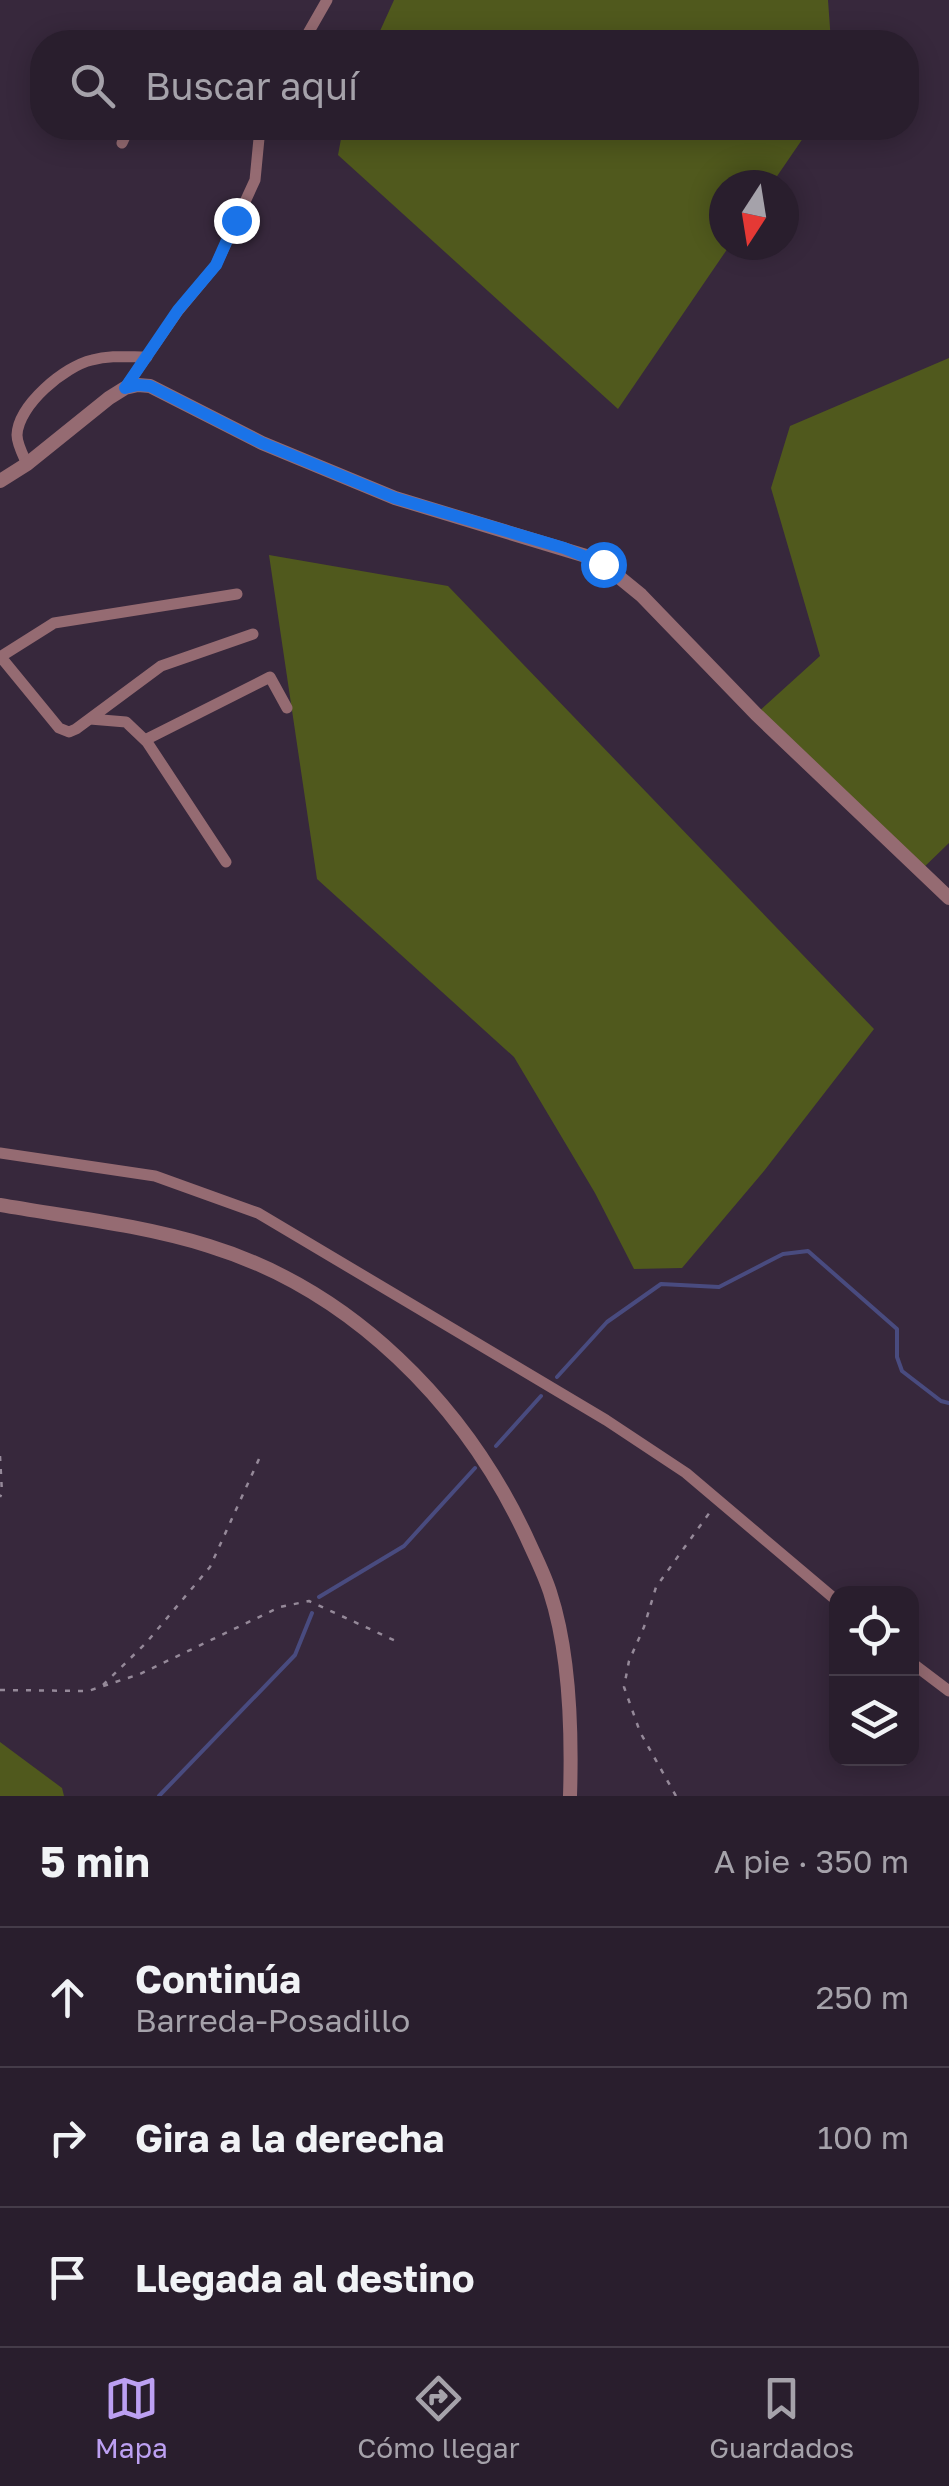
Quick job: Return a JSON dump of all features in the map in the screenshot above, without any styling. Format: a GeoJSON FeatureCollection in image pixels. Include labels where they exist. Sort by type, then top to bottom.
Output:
{"type":"FeatureCollection","features":[{"type":"Feature","properties":{"kind":"street"},"geometry":{"type":"LineString","coordinates":[[310,30],[326,0]]}},
{"type":"Feature","properties":{"kind":"street"},"geometry":{"type":"LineString","coordinates":[[125,388],[178,310],[216,265],[254,180],[258,140]]}},
{"type":"Feature","properties":{"kind":"street"},"geometry":{"type":"LineString","coordinates":[[27,464],[16,438],[20,422],[28,407],[56,378],[92,360],[147,357]]}},
{"type":"Feature","properties":{"kind":"street"},"geometry":{"type":"LineString","coordinates":[[0,481],[109,398],[125,388],[150,386],[262,443],[395,498],[564,548],[603,564],[641,595],[756,714],[949,898]]}},
{"type":"Feature","properties":{"kind":"street"},"geometry":{"type":"LineString","coordinates":[[238,594],[54,622],[0,657],[59,728],[69,732],[161,666],[253,634]]}},
{"type":"Feature","properties":{"kind":"street"},"geometry":{"type":"LineString","coordinates":[[145,740],[270,676],[288,708]]}},
{"type":"Feature","properties":{"kind":"street"},"geometry":{"type":"LineString","coordinates":[[90,719],[126,722],[145,740],[226,862]]}},
{"type":"Feature","properties":{"kind":"street"},"geometry":{"type":"LineString","coordinates":[[0,1153],[154,1176],[258,1213],[606,1420],[686,1473],[829,1594]]}},
{"type":"Feature","properties":{"kind":"street"},"geometry":{"type":"LineString","coordinates":[[0,1205],[210,1246],[273,1272],[318,1298],[408,1366],[452,1414],[508,1497],[550,1594],[568,1690],[570,1796]]}},
{"type":"Feature","properties":{"kind":"street"},"geometry":{"type":"LineString","coordinates":[[919,1668],[949,1691]]}},
{"type":"Feature","properties":{"kind":"path"},"geometry":{"type":"LineString","coordinates":[[0,1456],[0,1497]]}},
{"type":"Feature","properties":{"kind":"path"},"geometry":{"type":"LineString","coordinates":[[101,1687],[146,1642],[210,1567],[260,1459]]}},
{"type":"Feature","properties":{"kind":"path"},"geometry":{"type":"LineString","coordinates":[[676,1796],[640,1732],[624,1687],[629,1661],[656,1587],[718,1501]]}},
{"type":"Feature","properties":{"kind":"path"},"geometry":{"type":"LineString","coordinates":[[0,1690],[88,1691],[140,1674],[280,1607],[310,1600],[398,1642]]}},
{"type":"Feature","properties":{"kind":"green space"},"geometry":{"type":"Polygon","coordinates":[[[394,0],[828,0],[830,30],[380,30],[394,0]]]}},
{"type":"Feature","properties":{"kind":"green space"},"geometry":{"type":"Polygon","coordinates":[[[341,140],[802,140],[781,170],[709,170],[709,260],[720,260],[618,409],[338,155],[341,140]]]}},
{"type":"Feature","properties":{"kind":"green space"},"geometry":{"type":"Polygon","coordinates":[[[949,358],[949,843],[920,871],[756,714],[820,656],[771,488],[790,426],[949,358]]]}},
{"type":"Feature","properties":{"kind":"green space"},"geometry":{"type":"Polygon","coordinates":[[[269,555],[448,586],[874,1029],[764,1171],[682,1268],[634,1269],[595,1193],[514,1057],[317,879],[269,555]]]}},
{"type":"Feature","properties":{"kind":"green space"},"geometry":{"type":"Polygon","coordinates":[[[0,1742],[62,1788],[64,1796],[0,1796],[0,1742]]]}},
{"type":"Feature","properties":{"kind":"waterway"},"geometry":{"type":"LineString","coordinates":[[557,1377],[607,1322],[661,1284],[719,1287],[783,1254],[808,1251],[897,1329],[897,1357],[902,1371],[949,1403]]}},
{"type":"Feature","properties":{"kind":"waterway"},"geometry":{"type":"LineString","coordinates":[[496,1446],[541,1396]]}},
{"type":"Feature","properties":{"kind":"waterway"},"geometry":{"type":"LineString","coordinates":[[319,1597],[404,1546],[475,1468]]}},
{"type":"Feature","properties":{"kind":"waterway"},"geometry":{"type":"LineString","coordinates":[[159,1796],[295,1655],[312,1613]]}},
{"type":"Feature","properties":{"kind":"route"},"geometry":{"type":"LineString","coordinates":[[236,220],[216,265],[178,310],[125,388],[150,386],[262,443],[395,498],[564,548],[603,564]]}}]}
